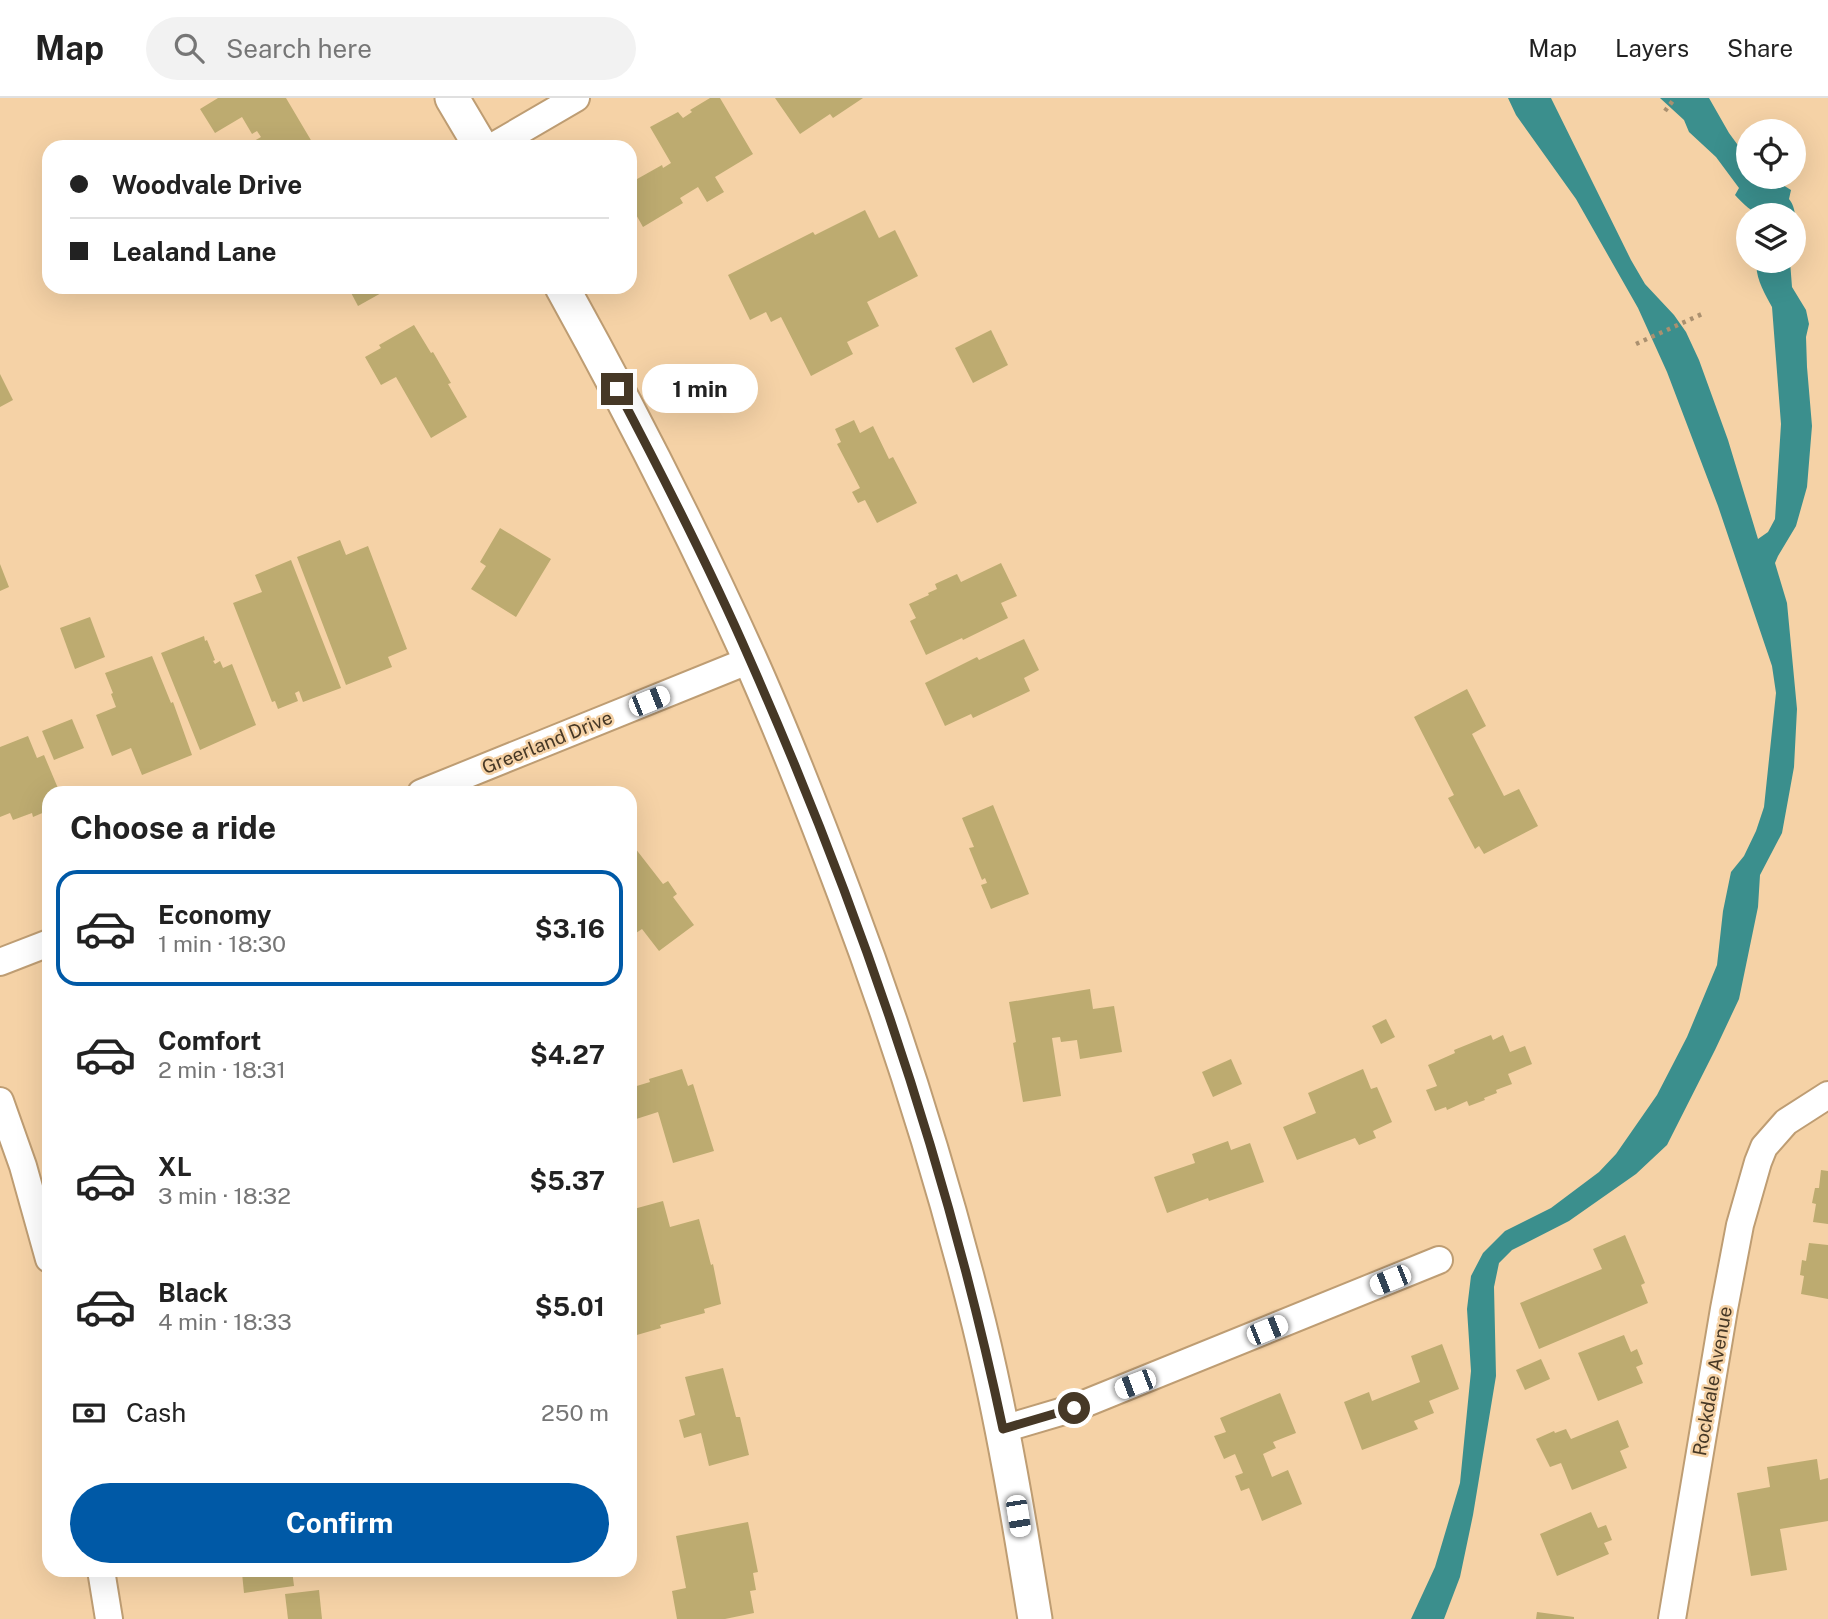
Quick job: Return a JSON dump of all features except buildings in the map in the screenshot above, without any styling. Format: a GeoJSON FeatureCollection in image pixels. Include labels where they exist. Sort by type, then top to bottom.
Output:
{"type":"FeatureCollection","features":[{"type":"Feature","properties":{"kind":"street"},"geometry":{"type":"LineString","coordinates":[[452,98],[477,140]]}},
{"type":"Feature","properties":{"kind":"street"},"geometry":{"type":"LineString","coordinates":[[504,140],[576,98]]}},
{"type":"Feature","properties":{"kind":"street"},"geometry":{"type":"LineString","coordinates":[[566,294],[677,504],[750,660],[825,840],[883,996],[934,1155],[979,1325],[1003,1429],[1035,1619]]}},
{"type":"Feature","properties":{"kind":"street","name":"Greerland Drive"},"geometry":{"type":"LineString","coordinates":[[438,786],[750,660]]}},
{"type":"Feature","properties":{"kind":"street"},"geometry":{"type":"LineString","coordinates":[[0,962],[42,946]]}},
{"type":"Feature","properties":{"kind":"street","name":"Rockdale Avenue"},"geometry":{"type":"LineString","coordinates":[[1672,1619],[1726,1297],[1740,1225],[1758,1162],[1764,1147],[1786,1122],[1828,1095]]}},
{"type":"Feature","properties":{"kind":"street"},"geometry":{"type":"LineString","coordinates":[[0,1101],[23,1166],[42,1234]]}},
{"type":"Feature","properties":{"kind":"street"},"geometry":{"type":"LineString","coordinates":[[1003,1429],[1099,1398],[1438,1260]]}},
{"type":"Feature","properties":{"kind":"street"},"geometry":{"type":"LineString","coordinates":[[102,1577],[109,1619]]}},
{"type":"Feature","properties":{"kind":"path"},"geometry":{"type":"LineString","coordinates":[[1665,111],[1675,98]]}},
{"type":"Feature","properties":{"kind":"path"},"geometry":{"type":"LineString","coordinates":[[1636,344],[1702,314]]}},
{"type":"Feature","properties":{"kind":"water"},"geometry":{"type":"Polygon","coordinates":[[[1508,98],[1551,98],[1631,260],[1645,284],[1686,332],[1728,440],[1758,539],[1768,532],[1775,519],[1781,424],[1772,307],[1758,273],[1791,273],[1792,287],[1806,310],[1809,324],[1806,337],[1812,426],[1807,487],[1796,526],[1775,563],[1787,603],[1797,709],[1794,767],[1782,833],[1760,875],[1758,907],[1739,999],[1667,1145],[1636,1174],[1569,1221],[1512,1250],[1499,1263],[1494,1287],[1496,1376],[1460,1577],[1444,1619],[1411,1619],[1435,1567],[1460,1483],[1471,1371],[1467,1309],[1471,1276],[1483,1253],[1505,1231],[1551,1208],[1599,1172],[1616,1154],[1657,1095],[1687,1037],[1717,965],[1723,911],[1731,872],[1744,856],[1764,807],[1776,693],[1772,666],[1718,506],[1667,372],[1638,308],[1576,199],[1516,115],[1508,98]]]}},
{"type":"Feature","properties":{"kind":"water"},"geometry":{"type":"Polygon","coordinates":[[[1660,98],[1709,98],[1736,143],[1736,184],[1716,157],[1689,132],[1684,120],[1660,98]]]}},
{"type":"Feature","properties":{"kind":"water"},"geometry":{"type":"Polygon","coordinates":[[[1738,189],[1789,189],[1791,203],[1743,203],[1735,195],[1738,189]]]}},
{"type":"Feature","properties":{"kind":"route"},"geometry":{"type":"LineString","coordinates":[[617,389],[677,504],[750,660],[825,840],[883,996],[950,1211],[1003,1429],[1074,1408]]}}]}
